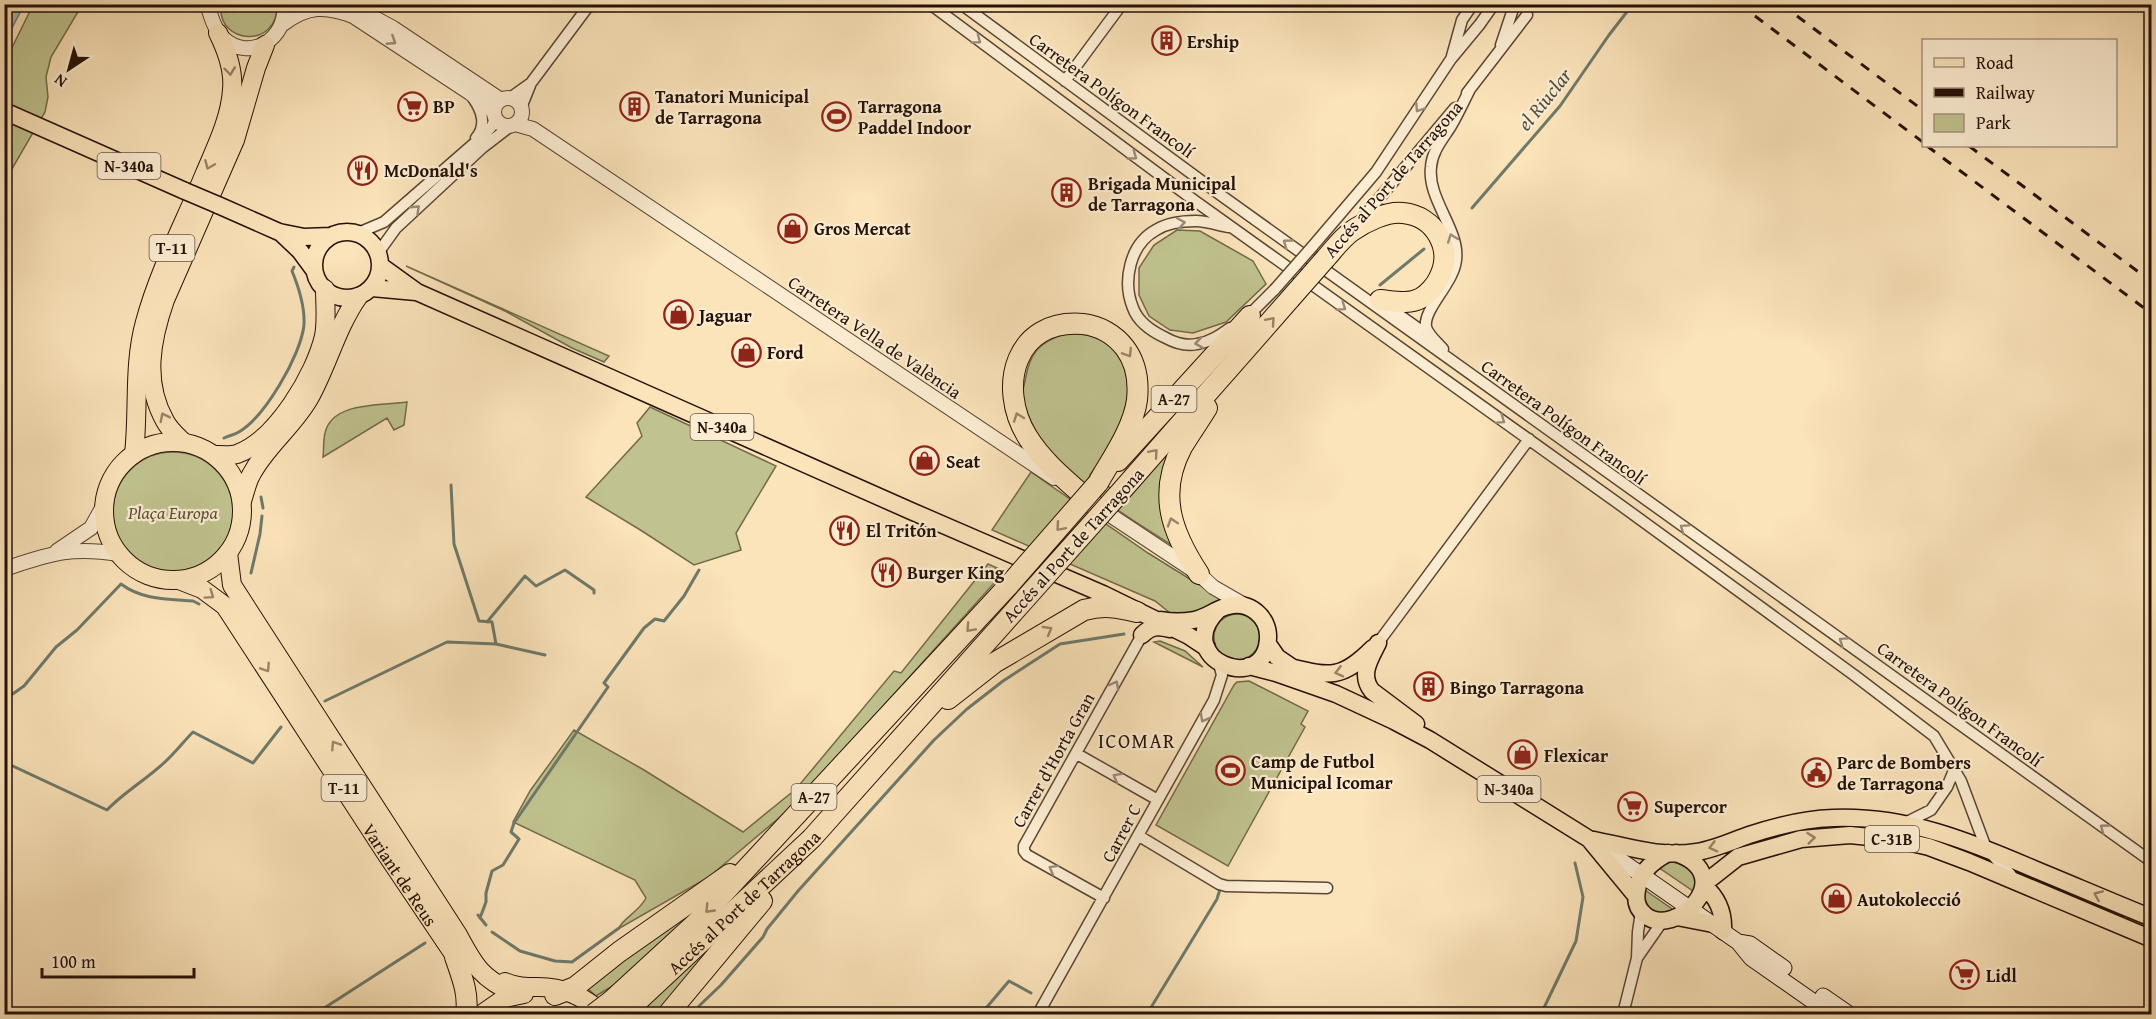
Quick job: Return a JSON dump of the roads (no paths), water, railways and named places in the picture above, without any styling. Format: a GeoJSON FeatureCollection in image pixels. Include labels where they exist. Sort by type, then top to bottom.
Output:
{"type":"FeatureCollection","features":[{"type":"Feature","properties":{"kind":"highway","name":"T-11"},"geometry":{"type":"LineString","coordinates":[[134,454],[137,424],[137,365],[145,321],[172,248],[218,144],[229,111],[232,88],[231,70],[228,55],[215,26]]}},
{"type":"Feature","properties":{"kind":"highway","name":"T-11"},"geometry":{"type":"LineString","coordinates":[[183,442],[166,423],[152,389],[151,365],[157,324],[165,300],[235,140],[265,45]]}},
{"type":"Feature","properties":{"kind":"highway"},"geometry":{"type":"LineString","coordinates":[[1351,232],[1385,215],[1402,212],[1421,218],[1440,236],[1445,260],[1443,271],[1436,284],[1422,298],[1412,301],[1380,300]]}},
{"type":"Feature","properties":{"kind":"highway","name":"Accés al Port de Tarragona"},"geometry":{"type":"LineString","coordinates":[[613,1010],[785,865],[812,838],[1225,373],[1282,294],[1319,253],[1351,232]]}},
{"type":"Feature","properties":{"kind":"highway"},"geometry":{"type":"LineString","coordinates":[[214,455],[236,454],[259,441],[286,412],[300,391],[319,351],[324,334],[325,290]]}},
{"type":"Feature","properties":{"kind":"highway"},"geometry":{"type":"LineString","coordinates":[[242,501],[251,475],[298,417],[311,396],[345,315],[365,292]]}},
{"type":"Feature","properties":{"kind":"highway","name":"Accés al Port de Tarragona"},"geometry":{"type":"LineString","coordinates":[[613,1010],[767,849],[1009,585],[1250,316]]}},
{"type":"Feature","properties":{"kind":"highway"},"geometry":{"type":"LineString","coordinates":[[1094,505],[1037,451],[1015,411],[1012,381],[1020,354],[1041,332],[1056,326],[1081,324],[1105,331],[1120,342],[1131,356],[1137,371],[1137,402],[1133,416],[1098,483]]}},
{"type":"Feature","properties":{"kind":"highway"},"geometry":{"type":"LineString","coordinates":[[1199,574],[1173,526],[1169,511],[1170,486],[1176,459],[1225,373]]}},
{"type":"Feature","properties":{"kind":"highway","name":"T-11"},"geometry":{"type":"LineString","coordinates":[[179,580],[212,569],[228,553],[240,528],[242,501],[235,480],[223,462],[214,455],[183,442],[152,445],[134,454],[115,473],[105,502],[104,513],[108,533],[119,554],[135,568],[156,578],[179,580],[212,595],[241,615]]}},
{"type":"Feature","properties":{"kind":"highway","name":"T-11"},"geometry":{"type":"LineString","coordinates":[[228,553],[231,585],[241,615]]}},
{"type":"Feature","properties":{"kind":"highway"},"geometry":{"type":"LineString","coordinates":[[871,771],[957,691],[1021,645],[1084,610],[1100,606],[1114,606],[1144,615]]}},
{"type":"Feature","properties":{"kind":"highway","name":"Variant de Reus"},"geometry":{"type":"LineString","coordinates":[[241,615],[458,935]]}},
{"type":"Feature","properties":{"kind":"highway","name":"Variant de Reus"},"geometry":{"type":"LineString","coordinates":[[241,615],[466,972],[471,987],[472,1014]]}},
{"type":"Feature","properties":{"kind":"highway"},"geometry":{"type":"LineString","coordinates":[[558,991],[575,987],[619,952],[767,849]]}},
{"type":"Feature","properties":{"kind":"highway"},"geometry":{"type":"LineString","coordinates":[[668,1014],[771,890],[785,865]]}},
{"type":"Feature","properties":{"kind":"highway","name":"T-11"},"geometry":{"type":"LineString","coordinates":[[458,935],[474,964],[483,975],[498,986],[516,994]]}},
{"type":"Feature","properties":{"kind":"highway"},"geometry":{"type":"LineString","coordinates":[[458,935],[485,970],[498,979],[523,988],[558,991],[613,1010]]}},
{"type":"Feature","properties":{"kind":"highway"},"geometry":{"type":"LineString","coordinates":[[455,957],[466,988],[466,1014]]}},
{"type":"Feature","properties":{"kind":"highway","name":"T-11"},"geometry":{"type":"LineString","coordinates":[[482,1014],[496,1003],[516,994],[558,991],[593,1014]]}},
{"type":"Feature","properties":{"kind":"highway","name":"A-27"},"geometry":{"type":"LineString","coordinates":[[593,1014],[613,1010]]}},
{"type":"Feature","properties":{"kind":"main road","name":"N-340a"},"geometry":{"type":"LineString","coordinates":[[4,111],[279,232],[304,237],[330,236],[344,232],[358,233],[368,239],[380,260],[417,292],[1103,594],[1189,636],[1207,648],[1219,664],[1239,669],[1249,666],[1336,694]]}},
{"type":"Feature","properties":{"kind":"main road","name":"N-340a"},"geometry":{"type":"LineString","coordinates":[[279,232],[300,251],[325,290],[342,298],[365,292],[417,292]]}},
{"type":"Feature","properties":{"kind":"main road"},"geometry":{"type":"LineString","coordinates":[[314,270],[316,253],[321,244],[330,236]]}},
{"type":"Feature","properties":{"kind":"main road"},"geometry":{"type":"LineString","coordinates":[[365,292],[378,278],[380,260]]}},
{"type":"Feature","properties":{"kind":"main road","name":"N-340a"},"geometry":{"type":"LineString","coordinates":[[1144,615],[1170,621],[1194,620],[1228,606],[1239,605],[1259,614],[1266,622],[1269,633],[1268,644],[1277,657],[1290,667],[1336,694],[1394,721],[1459,758],[1589,839],[1642,875],[1676,915]]}},
{"type":"Feature","properties":{"kind":"main road"},"geometry":{"type":"LineString","coordinates":[[1207,648],[1204,638],[1206,628],[1210,618],[1218,610]]}},
{"type":"Feature","properties":{"kind":"main road"},"geometry":{"type":"LineString","coordinates":[[1142,635],[1148,629],[1158,626],[1175,630]]}},
{"type":"Feature","properties":{"kind":"main road"},"geometry":{"type":"LineString","coordinates":[[1290,667],[1321,675],[1335,674],[1349,669],[1378,643]]}},
{"type":"Feature","properties":{"kind":"main road"},"geometry":{"type":"LineString","coordinates":[[1378,643],[1365,675],[1366,684],[1459,758]]}},
{"type":"Feature","properties":{"kind":"main road"},"geometry":{"type":"LineString","coordinates":[[1249,666],[1258,661],[1268,644]]}},
{"type":"Feature","properties":{"kind":"main road","name":"C-31B"},"geometry":{"type":"LineString","coordinates":[[1672,853],[1713,848],[1768,829],[1807,820],[1866,818],[1905,823],[1934,830],[1986,848],[2151,918]]}},
{"type":"Feature","properties":{"kind":"main road","name":"C-31B"},"geometry":{"type":"LineString","coordinates":[[1708,888],[1721,870],[1738,857],[1801,839],[1850,835],[1899,840],[1929,847],[2151,939]]}},
{"type":"Feature","properties":{"kind":"main road"},"geometry":{"type":"LineString","coordinates":[[1589,839],[1641,852],[1672,853],[1687,857],[1704,875],[1708,888],[1724,918],[1718,928]]}},
{"type":"Feature","properties":{"kind":"main road"},"geometry":{"type":"LineString","coordinates":[[1589,839],[1636,896]]}},
{"type":"Feature","properties":{"kind":"main road"},"geometry":{"type":"LineString","coordinates":[[1672,853],[1658,859],[1638,882],[1636,896],[1641,912],[1652,921],[1676,915],[1708,888]]}},
{"type":"Feature","properties":{"kind":"main road"},"geometry":{"type":"LineString","coordinates":[[1676,915],[1718,928],[1738,942],[1752,958],[1831,1014]]}},
{"type":"Feature","properties":{"kind":"main road"},"geometry":{"type":"LineString","coordinates":[[1738,942],[1750,944],[1849,1014]]}},
{"type":"Feature","properties":{"kind":"street"},"geometry":{"type":"LineString","coordinates":[[207,4],[215,26],[228,42],[239,47],[252,48],[265,45]]}},
{"type":"Feature","properties":{"kind":"street","name":"T-11"},"geometry":{"type":"LineString","coordinates":[[212,4],[215,26]]}},
{"type":"Feature","properties":{"kind":"street"},"geometry":{"type":"LineString","coordinates":[[283,24],[284,4]]}},
{"type":"Feature","properties":{"kind":"street","name":"Carretera Vella de València"},"geometry":{"type":"LineString","coordinates":[[349,4],[393,28],[514,111],[532,129],[1246,607]]}},
{"type":"Feature","properties":{"kind":"street"},"geometry":{"type":"LineString","coordinates":[[380,260],[399,224],[482,148],[514,111],[531,83],[590,4]]}},
{"type":"Feature","properties":{"kind":"street","name":"Carretera Polígon Francolí"},"geometry":{"type":"LineString","coordinates":[[930,4],[1233,228],[1854,675],[1935,736],[1961,781],[1986,848]]}},
{"type":"Feature","properties":{"kind":"street","name":"Carretera Polígon Francolí"},"geometry":{"type":"LineString","coordinates":[[961,4],[1342,283],[2151,862]]}},
{"type":"Feature","properties":{"kind":"street"},"geometry":{"type":"LineString","coordinates":[[1065,81],[1122,4]]}},
{"type":"Feature","properties":{"kind":"street","name":"Accés al Port de Tarragona"},"geometry":{"type":"LineString","coordinates":[[1451,59],[1462,20],[1473,4]]}},
{"type":"Feature","properties":{"kind":"street","name":"Accés al Port de Tarragona"},"geometry":{"type":"LineString","coordinates":[[1319,253],[1451,59],[1494,4]]}},
{"type":"Feature","properties":{"kind":"street","name":"Accés al Port de Tarragona"},"geometry":{"type":"LineString","coordinates":[[1498,54],[1514,6]]}},
{"type":"Feature","properties":{"kind":"street"},"geometry":{"type":"LineString","coordinates":[[283,24],[306,10],[337,10],[353,16],[470,93],[494,115],[501,125],[514,111]]}},
{"type":"Feature","properties":{"kind":"street","name":"Accés al Port de Tarragona"},"geometry":{"type":"LineString","coordinates":[[1351,232],[1470,89],[1527,15]]}},
{"type":"Feature","properties":{"kind":"street","name":"T-11"},"geometry":{"type":"LineString","coordinates":[[265,45],[278,34],[283,24]]}},
{"type":"Feature","properties":{"kind":"street"},"geometry":{"type":"LineString","coordinates":[[1459,366],[1427,329],[1428,314],[1448,284],[1456,261],[1454,243],[1435,192],[1430,169],[1435,151],[1470,89]]}},
{"type":"Feature","properties":{"kind":"street"},"geometry":{"type":"LineString","coordinates":[[466,150],[481,132],[483,121],[480,108],[470,93]]}},
{"type":"Feature","properties":{"kind":"street"},"geometry":{"type":"LineString","coordinates":[[358,233],[384,222],[492,126],[496,104],[514,111]]}},
{"type":"Feature","properties":{"kind":"street"},"geometry":{"type":"LineString","coordinates":[[1233,228],[1198,220],[1167,225],[1155,230],[1144,239],[1131,264],[1127,277],[1128,290],[1133,309],[1144,324],[1175,343],[1194,345],[1212,340],[1250,316]]}},
{"type":"Feature","properties":{"kind":"street"},"geometry":{"type":"LineString","coordinates":[[1342,283],[1380,300],[1419,329],[1427,329]]}},
{"type":"Feature","properties":{"kind":"street","name":"Accés al Port de Tarragona"},"geometry":{"type":"LineString","coordinates":[[1250,316],[1282,294]]}},
{"type":"Feature","properties":{"kind":"street"},"geometry":{"type":"LineString","coordinates":[[1378,643],[1529,440]]}},
{"type":"Feature","properties":{"kind":"street"},"geometry":{"type":"LineString","coordinates":[[4,569],[76,545],[91,528],[105,502]]}},
{"type":"Feature","properties":{"kind":"street"},"geometry":{"type":"LineString","coordinates":[[76,545],[119,554]]}},
{"type":"Feature","properties":{"kind":"street","name":"Carrer d'Horta Gran"},"geometry":{"type":"LineString","coordinates":[[1104,898],[1027,855],[1024,846],[1142,635]]}},
{"type":"Feature","properties":{"kind":"street","name":"Carrer C"},"geometry":{"type":"LineString","coordinates":[[1038,1014],[1214,700],[1222,675],[1219,664]]}},
{"type":"Feature","properties":{"kind":"street"},"geometry":{"type":"LineString","coordinates":[[1077,754],[1158,800]]}},
{"type":"Feature","properties":{"kind":"street"},"geometry":{"type":"LineString","coordinates":[[1905,823],[1931,810],[1947,787],[1954,768]]}},
{"type":"Feature","properties":{"kind":"street"},"geometry":{"type":"LineString","coordinates":[[1139,836],[1218,884],[1327,888]]}},
{"type":"Feature","properties":{"kind":"street"},"geometry":{"type":"LineString","coordinates":[[1986,848],[2022,885]]}},
{"type":"Feature","properties":{"kind":"street"},"geometry":{"type":"LineString","coordinates":[[1623,1014],[1637,958],[1641,912]]}},
{"type":"Feature","properties":{"kind":"street"},"geometry":{"type":"LineString","coordinates":[[1637,958],[1676,915]]}},
{"type":"Feature","properties":{"kind":"waterway","name":"el Riuclar"},"geometry":{"type":"LineString","coordinates":[[1472,208],[1560,106],[1633,4]]}},
{"type":"Feature","properties":{"kind":"waterway","name":"el Riuclar"},"geometry":{"type":"LineString","coordinates":[[1380,285],[1424,249]]}},
{"type":"Feature","properties":{"kind":"waterway"},"geometry":{"type":"LineString","coordinates":[[224,438],[248,426],[280,385],[296,353],[304,325],[304,311],[292,271],[294,267]]}},
{"type":"Feature","properties":{"kind":"waterway"},"geometry":{"type":"LineString","coordinates":[[451,485],[454,544],[479,621],[492,622],[496,644]]}},
{"type":"Feature","properties":{"kind":"waterway"},"geometry":{"type":"LineString","coordinates":[[261,497],[263,508]]}},
{"type":"Feature","properties":{"kind":"waterway"},"geometry":{"type":"LineString","coordinates":[[251,573],[262,516]]}},
{"type":"Feature","properties":{"kind":"waterway"},"geometry":{"type":"LineString","coordinates":[[487,622],[525,576],[536,586],[565,570],[594,590],[594,593]]}},
{"type":"Feature","properties":{"kind":"waterway"},"geometry":{"type":"LineString","coordinates":[[480,918],[486,902],[492,871],[503,865],[519,839],[511,832],[514,823],[608,687],[604,683],[644,628],[655,619],[664,621],[684,596],[699,570]]}},
{"type":"Feature","properties":{"kind":"waterway"},"geometry":{"type":"LineString","coordinates":[[4,700],[24,686],[56,647],[77,630],[121,584],[146,596],[193,601],[199,604]]}},
{"type":"Feature","properties":{"kind":"waterway"},"geometry":{"type":"LineString","coordinates":[[699,1006],[721,985],[763,937],[798,891],[934,740],[967,709],[1003,681],[1060,644],[1124,634]]}},
{"type":"Feature","properties":{"kind":"waterway"},"geometry":{"type":"LineString","coordinates":[[325,701],[447,642],[496,644],[545,655]]}},
{"type":"Feature","properties":{"kind":"waterway"},"geometry":{"type":"LineString","coordinates":[[4,762],[107,810],[163,764],[193,732],[253,763],[281,727]]}},
{"type":"Feature","properties":{"kind":"waterway","name":"el Riuclar"},"geometry":{"type":"LineString","coordinates":[[1541,1014],[1576,941],[1583,897],[1575,863]]}},
{"type":"Feature","properties":{"kind":"waterway"},"geometry":{"type":"LineString","coordinates":[[1147,1014],[1217,899],[1220,889]]}},
{"type":"Feature","properties":{"kind":"waterway"},"geometry":{"type":"LineString","coordinates":[[478,915],[486,925]]}},
{"type":"Feature","properties":{"kind":"waterway"},"geometry":{"type":"LineString","coordinates":[[492,932],[520,951],[555,961],[572,962],[619,928]]}},
{"type":"Feature","properties":{"kind":"waterway"},"geometry":{"type":"LineString","coordinates":[[315,1014],[425,943]]}},
{"type":"Feature","properties":{"kind":"waterway"},"geometry":{"type":"LineString","coordinates":[[981,1014],[1009,981],[1031,993]]}},
{"type":"Feature","properties":{"kind":"waterway"},"geometry":{"type":"LineString","coordinates":[[1051,1010],[1055,1014]]}},
{"type":"Feature","properties":{"kind":"tunnel"},"geometry":{"type":"LineString","coordinates":[[1527,15],[1534,4]]}},
{"type":"Feature","properties":{"kind":"railway"},"geometry":{"type":"LineString","coordinates":[[1739,4],[1922,141]]}},
{"type":"Feature","properties":{"kind":"railway"},"geometry":{"type":"LineString","coordinates":[[1781,4],[1922,110]]}},
{"type":"Feature","properties":{"kind":"railway"},"geometry":{"type":"LineString","coordinates":[[1928,147],[2152,314]]}},
{"type":"Feature","properties":{"kind":"railway"},"geometry":{"type":"LineString","coordinates":[[1970,147],[2152,282]]}},
{"type":"Feature","properties":{"kind":"place","name":"Ership"},"geometry":{"type":"Point","coordinates":[1166,41]}},
{"type":"Feature","properties":{"kind":"place","name":"BP"},"geometry":{"type":"Point","coordinates":[412,106]}},
{"type":"Feature","properties":{"kind":"place","name":"Tanatori Municipal de Tarragona"},"geometry":{"type":"Point","coordinates":[634,106]}},
{"type":"Feature","properties":{"kind":"place","name":"Tarragona Paddel Indoor"},"geometry":{"type":"Point","coordinates":[837,116]}},
{"type":"Feature","properties":{"kind":"place","name":"McDonald's"},"geometry":{"type":"Point","coordinates":[363,170]}},
{"type":"Feature","properties":{"kind":"place","name":"Brigada Municipal de Tarragona"},"geometry":{"type":"Point","coordinates":[1067,193]}},
{"type":"Feature","properties":{"kind":"place","name":"Gros Mercat"},"geometry":{"type":"Point","coordinates":[793,228]}},
{"type":"Feature","properties":{"kind":"place","name":"Jaguar"},"geometry":{"type":"Point","coordinates":[678,315]}},
{"type":"Feature","properties":{"kind":"place","name":"Ford"},"geometry":{"type":"Point","coordinates":[746,352]}},
{"type":"Feature","properties":{"kind":"place","name":"Seat"},"geometry":{"type":"Point","coordinates":[925,461]}},
{"type":"Feature","properties":{"kind":"place","name":"El Tritón"},"geometry":{"type":"Point","coordinates":[845,530]}},
{"type":"Feature","properties":{"kind":"place","name":"Burger King"},"geometry":{"type":"Point","coordinates":[886,572]}},
{"type":"Feature","properties":{"kind":"place","name":"Bingo Tarragona"},"geometry":{"type":"Point","coordinates":[1429,687]}},
{"type":"Feature","properties":{"kind":"place","name":"Flexicar"},"geometry":{"type":"Point","coordinates":[1523,755]}},
{"type":"Feature","properties":{"kind":"place","name":"Camp de Futbol Municipal Icomar"},"geometry":{"type":"Point","coordinates":[1230,771]}},
{"type":"Feature","properties":{"kind":"place","name":"Parc de Bombers de Tarragona"},"geometry":{"type":"Point","coordinates":[1816,772]}},
{"type":"Feature","properties":{"kind":"place","name":"Supercor"},"geometry":{"type":"Point","coordinates":[1633,806]}},
{"type":"Feature","properties":{"kind":"place","name":"Autokolecció"},"geometry":{"type":"Point","coordinates":[1836,899]}},
{"type":"Feature","properties":{"kind":"place","name":"Lidl"},"geometry":{"type":"Point","coordinates":[1965,975]}},
{"type":"Feature","properties":{"kind":"district","name":"ICOMAR"},"geometry":{"type":"Point","coordinates":[1137,740]}},
{"type":"Feature","properties":{"kind":"park label","name":"Plaça Europa"},"geometry":{"type":"Point","coordinates":[173,512]}}]}
